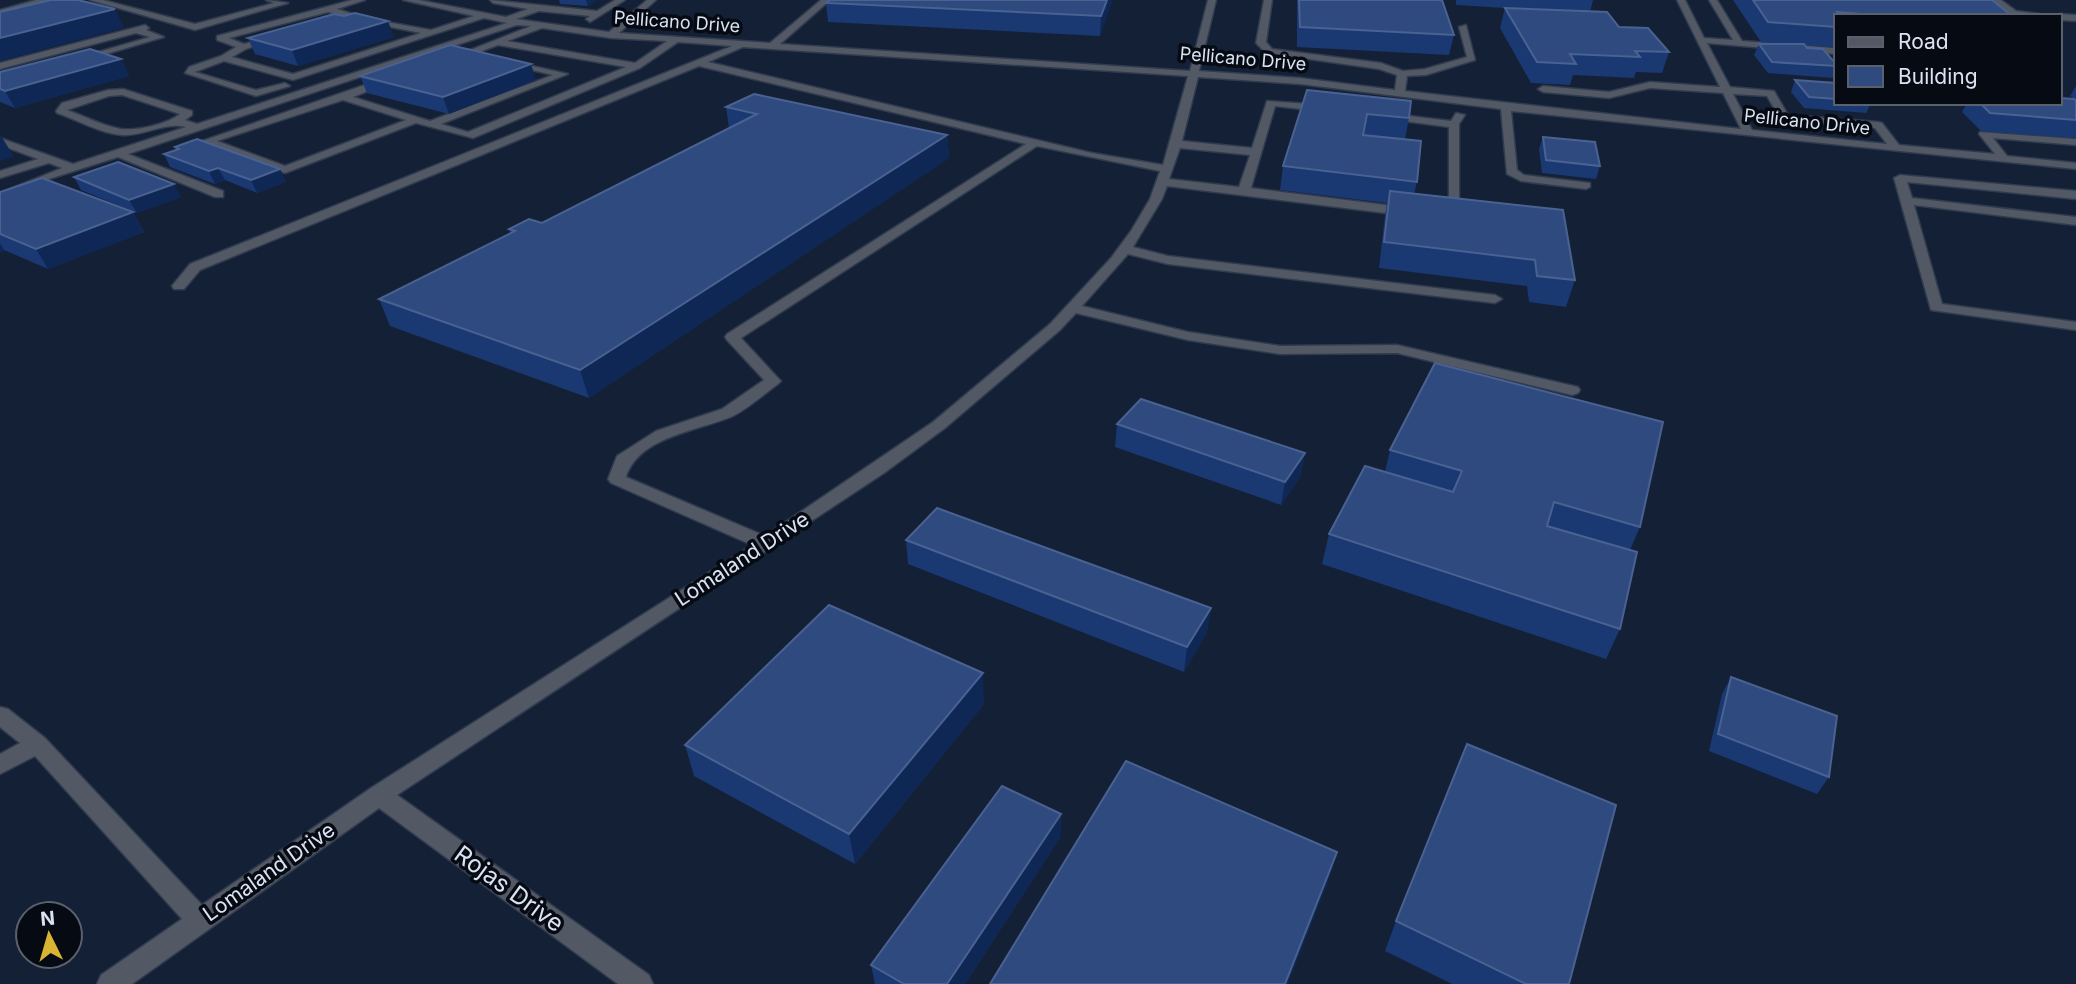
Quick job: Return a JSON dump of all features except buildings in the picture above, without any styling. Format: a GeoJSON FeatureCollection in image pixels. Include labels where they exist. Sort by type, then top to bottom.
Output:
{"type":"FeatureCollection","features":[{"type":"Feature","properties":{"kind":"street"},"geometry":{"type":"LineString","coordinates":[[0,13],[45,0]]}},
{"type":"Feature","properties":{"kind":"street"},"geometry":{"type":"LineString","coordinates":[[96,0],[195,27],[284,3],[270,0]]}},
{"type":"Feature","properties":{"kind":"street"},"geometry":{"type":"LineString","coordinates":[[243,47],[220,38],[361,0]]}},
{"type":"Feature","properties":{"kind":"street","name":"Pellicano Drive"},"geometry":{"type":"LineString","coordinates":[[407,0],[541,26],[611,35],[1316,82],[1617,120],[2076,166]]}},
{"type":"Feature","properties":{"kind":"street"},"geometry":{"type":"LineString","coordinates":[[442,8],[461,0]]}},
{"type":"Feature","properties":{"kind":"street"},"geometry":{"type":"LineString","coordinates":[[497,0],[493,1],[598,14]]}},
{"type":"Feature","properties":{"kind":"street"},"geometry":{"type":"LineString","coordinates":[[572,30],[621,0]]}},
{"type":"Feature","properties":{"kind":"street"},"geometry":{"type":"LineString","coordinates":[[611,35],[652,0]]}},
{"type":"Feature","properties":{"kind":"street"},"geometry":{"type":"LineString","coordinates":[[772,46],[826,0]]}},
{"type":"Feature","properties":{"kind":"street","name":"Lomaland Drive"},"geometry":{"type":"LineString","coordinates":[[110,984],[379,794],[766,544],[939,425],[1005,372],[1073,308],[1125,249],[1156,199],[1176,144],[1212,0]]}},
{"type":"Feature","properties":{"kind":"street"},"geometry":{"type":"LineString","coordinates":[[1268,0],[1261,43],[1269,51],[1381,66],[1402,74],[1426,72],[1472,58],[1463,27]]}},
{"type":"Feature","properties":{"kind":"street"},"geometry":{"type":"LineString","coordinates":[[1681,0],[1748,133]]}},
{"type":"Feature","properties":{"kind":"street"},"geometry":{"type":"LineString","coordinates":[[1713,0],[1738,41]]}},
{"type":"Feature","properties":{"kind":"street"},"geometry":{"type":"LineString","coordinates":[[1996,0],[2014,13],[2026,14]]}},
{"type":"Feature","properties":{"kind":"street"},"geometry":{"type":"LineString","coordinates":[[0,4],[25,6]]}},
{"type":"Feature","properties":{"kind":"street"},"geometry":{"type":"LineString","coordinates":[[0,197],[119,153],[177,127],[188,113],[123,92],[108,93],[66,105],[61,111],[128,132],[177,127],[195,127],[512,21],[538,8]]}},
{"type":"Feature","properties":{"kind":"street"},"geometry":{"type":"LineString","coordinates":[[328,9],[353,17],[434,33]]}},
{"type":"Feature","properties":{"kind":"street"},"geometry":{"type":"LineString","coordinates":[[279,37],[243,47],[224,58],[192,69],[190,73],[256,93],[484,16]]}},
{"type":"Feature","properties":{"kind":"street"},"geometry":{"type":"LineString","coordinates":[[328,23],[353,17]]}},
{"type":"Feature","properties":{"kind":"street"},"geometry":{"type":"LineString","coordinates":[[0,66],[172,21]]}},
{"type":"Feature","properties":{"kind":"street"},"geometry":{"type":"LineString","coordinates":[[445,61],[541,26]]}},
{"type":"Feature","properties":{"kind":"street"},"geometry":{"type":"LineString","coordinates":[[66,62],[160,37],[136,30]]}},
{"type":"Feature","properties":{"kind":"street"},"geometry":{"type":"LineString","coordinates":[[224,58],[469,136],[637,66],[675,40]]}},
{"type":"Feature","properties":{"kind":"street"},"geometry":{"type":"LineString","coordinates":[[1702,40],[1834,51]]}},
{"type":"Feature","properties":{"kind":"street"},"geometry":{"type":"LineString","coordinates":[[500,43],[637,66]]}},
{"type":"Feature","properties":{"kind":"street"},"geometry":{"type":"LineString","coordinates":[[179,286],[195,267],[742,44]]}},
{"type":"Feature","properties":{"kind":"street"},"geometry":{"type":"LineString","coordinates":[[470,53],[483,56]]}},
{"type":"Feature","properties":{"kind":"street"},"geometry":{"type":"LineString","coordinates":[[496,59],[600,82]]}},
{"type":"Feature","properties":{"kind":"street"},"geometry":{"type":"LineString","coordinates":[[699,63],[1036,142],[1164,175],[1244,191],[1455,218],[1454,124],[1469,103]]}},
{"type":"Feature","properties":{"kind":"street"},"geometry":{"type":"LineString","coordinates":[[432,124],[563,74]]}},
{"type":"Feature","properties":{"kind":"street"},"geometry":{"type":"LineString","coordinates":[[1400,93],[1402,74]]}},
{"type":"Feature","properties":{"kind":"street"},"geometry":{"type":"LineString","coordinates":[[207,141],[395,78]]}},
{"type":"Feature","properties":{"kind":"street"},"geometry":{"type":"LineString","coordinates":[[1310,107],[1316,82]]}},
{"type":"Feature","properties":{"kind":"street"},"geometry":{"type":"LineString","coordinates":[[1543,89],[1609,94],[1650,85],[1770,93],[1785,118],[1878,125],[1896,148]]}},
{"type":"Feature","properties":{"kind":"street"},"geometry":{"type":"LineString","coordinates":[[1609,94],[1617,120]]}},
{"type":"Feature","properties":{"kind":"street"},"geometry":{"type":"LineString","coordinates":[[1244,191],[1270,103],[1323,108]]}},
{"type":"Feature","properties":{"kind":"street"},"geometry":{"type":"LineString","coordinates":[[1506,107],[1511,172],[1521,178],[1586,185]]}},
{"type":"Feature","properties":{"kind":"street"},"geometry":{"type":"LineString","coordinates":[[1375,115],[1454,124]]}},
{"type":"Feature","properties":{"kind":"street"},"geometry":{"type":"LineString","coordinates":[[177,127],[285,170],[415,120]]}},
{"type":"Feature","properties":{"kind":"street"},"geometry":{"type":"LineString","coordinates":[[2004,159],[1984,134],[2076,142]]}},
{"type":"Feature","properties":{"kind":"street"},"geometry":{"type":"LineString","coordinates":[[0,141],[73,168]]}},
{"type":"Feature","properties":{"kind":"street"},"geometry":{"type":"LineString","coordinates":[[766,544],[617,479],[623,460],[662,433],[728,412],[772,381],[732,337],[1036,142]]}},
{"type":"Feature","properties":{"kind":"street"},"geometry":{"type":"LineString","coordinates":[[1176,144],[1256,152]]}},
{"type":"Feature","properties":{"kind":"street"},"geometry":{"type":"LineString","coordinates":[[119,153],[140,164],[219,194]]}},
{"type":"Feature","properties":{"kind":"street"},"geometry":{"type":"LineString","coordinates":[[0,176],[49,159]]}},
{"type":"Feature","properties":{"kind":"street"},"geometry":{"type":"LineString","coordinates":[[2049,163],[2076,186]]}},
{"type":"Feature","properties":{"kind":"street"},"geometry":{"type":"LineString","coordinates":[[2076,195],[1900,178],[1936,307],[2076,326]]}},
{"type":"Feature","properties":{"kind":"street"},"geometry":{"type":"LineString","coordinates":[[1907,201],[2071,220],[2076,231]]}},
{"type":"Feature","properties":{"kind":"street"},"geometry":{"type":"LineString","coordinates":[[1125,249],[1168,260],[1495,299]]}},
{"type":"Feature","properties":{"kind":"street"},"geometry":{"type":"LineString","coordinates":[[1073,308],[1188,336],[1280,350],[1397,349],[1572,390]]}},
{"type":"Feature","properties":{"kind":"street"},"geometry":{"type":"LineString","coordinates":[[0,715],[37,744],[201,921]]}},
{"type":"Feature","properties":{"kind":"street"},"geometry":{"type":"LineString","coordinates":[[0,765],[37,744]]}},
{"type":"Feature","properties":{"kind":"street","name":"Rojas Drive"},"geometry":{"type":"LineString","coordinates":[[379,794],[640,984]]}}]}
